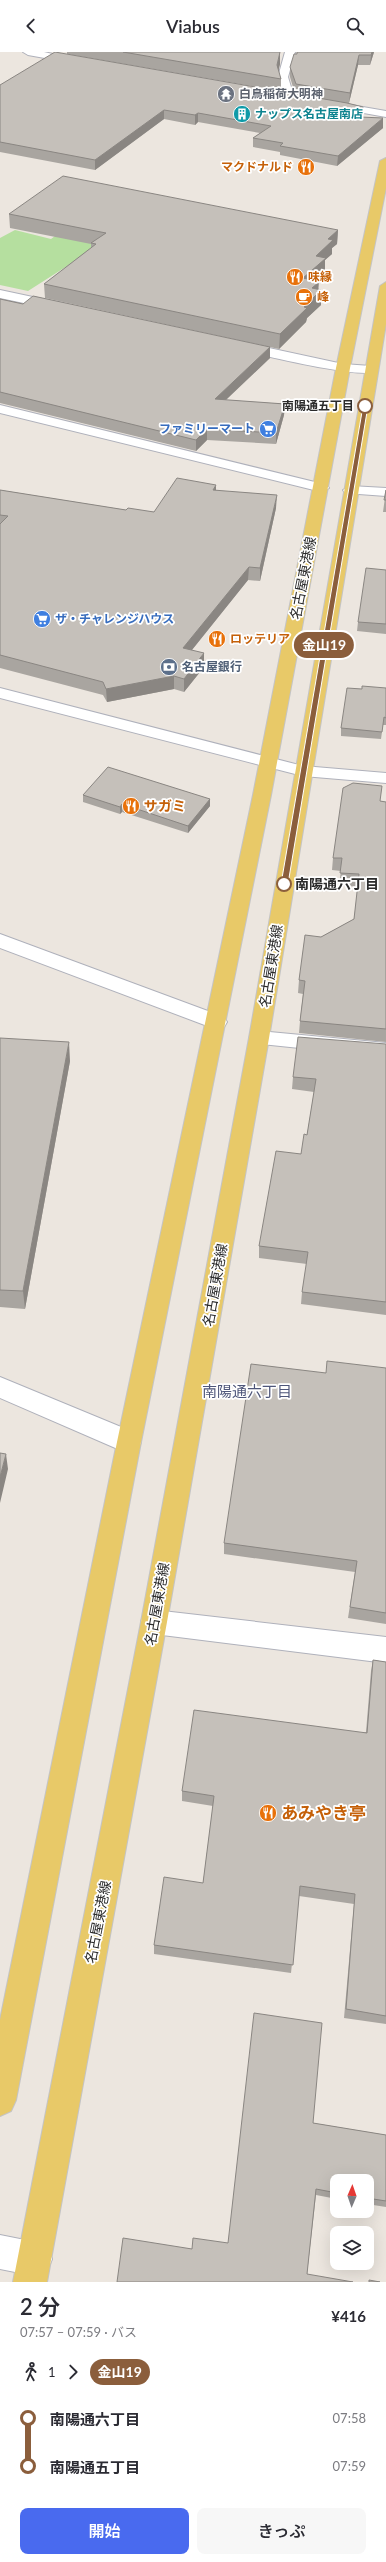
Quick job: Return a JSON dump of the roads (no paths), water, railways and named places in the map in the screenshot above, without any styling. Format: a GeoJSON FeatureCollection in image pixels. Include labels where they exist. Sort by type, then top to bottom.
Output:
{"type":"FeatureCollection","features":[{"type":"Feature","properties":{"kind":"main road","name":"名古屋東港線"},"geometry":{"type":"LineString","coordinates":[[0,2100],[129,1442],[217,1022],[322,488],[343,368],[386,161]]}},
{"type":"Feature","properties":{"kind":"main road","name":"名古屋東港線"},"geometry":{"type":"LineString","coordinates":[[33,2271],[154,1622],[259,1038],[350,490],[386,286]]}},
{"type":"Feature","properties":{"kind":"street"},"geometry":{"type":"LineString","coordinates":[[28,52],[70,59],[83,57]]}},
{"type":"Feature","properties":{"kind":"street"},"geometry":{"type":"LineString","coordinates":[[273,94],[292,97],[283,77],[290,52]]}},
{"type":"Feature","properties":{"kind":"street"},"geometry":{"type":"LineString","coordinates":[[327,103],[386,114]]}},
{"type":"Feature","properties":{"kind":"street"},"geometry":{"type":"LineString","coordinates":[[0,294],[69,309]]}},
{"type":"Feature","properties":{"kind":"street"},"geometry":{"type":"LineString","coordinates":[[230,344],[343,368],[372,370]]}},
{"type":"Feature","properties":{"kind":"street"},"geometry":{"type":"LineString","coordinates":[[0,409],[322,488]]}},
{"type":"Feature","properties":{"kind":"street"},"geometry":{"type":"LineString","coordinates":[[350,490],[386,492]]}},
{"type":"Feature","properties":{"kind":"street"},"geometry":{"type":"LineString","coordinates":[[0,693],[303,771],[386,778]]}},
{"type":"Feature","properties":{"kind":"street"},"geometry":{"type":"LineString","coordinates":[[0,941],[217,1022]]}},
{"type":"Feature","properties":{"kind":"street"},"geometry":{"type":"LineString","coordinates":[[259,1038],[386,1050]]}},
{"type":"Feature","properties":{"kind":"street"},"geometry":{"type":"LineString","coordinates":[[0,1387],[129,1442]]}},
{"type":"Feature","properties":{"kind":"street"},"geometry":{"type":"LineString","coordinates":[[154,1622],[386,1650]]}},
{"type":"Feature","properties":{"kind":"street"},"geometry":{"type":"LineString","coordinates":[[0,2252],[33,2271]]}},
{"type":"Feature","properties":{"kind":"place","name":"白鳥稲荷大明神"},"geometry":{"type":"Point","coordinates":[226,94]}},
{"type":"Feature","properties":{"kind":"place","name":"ナップス名古屋南店"},"geometry":{"type":"Point","coordinates":[242,114]}},
{"type":"Feature","properties":{"kind":"place","name":"マクドナルド"},"geometry":{"type":"Point","coordinates":[306,167]}},
{"type":"Feature","properties":{"kind":"place","name":"味縁"},"geometry":{"type":"Point","coordinates":[295,277]}},
{"type":"Feature","properties":{"kind":"place","name":"峰"},"geometry":{"type":"Point","coordinates":[304,297]}},
{"type":"Feature","properties":{"kind":"place","name":"南陽通五丁目"},"geometry":{"type":"Point","coordinates":[365,406]}},
{"type":"Feature","properties":{"kind":"place","name":"ファミリーマート"},"geometry":{"type":"Point","coordinates":[268,429]}},
{"type":"Feature","properties":{"kind":"place","name":"ザ・チャレンジハウス"},"geometry":{"type":"Point","coordinates":[42,619]}},
{"type":"Feature","properties":{"kind":"place","name":"ロッテリア"},"geometry":{"type":"Point","coordinates":[217,639]}},
{"type":"Feature","properties":{"kind":"place","name":"名古屋銀行"},"geometry":{"type":"Point","coordinates":[169,667]}},
{"type":"Feature","properties":{"kind":"place","name":"サガミ"},"geometry":{"type":"Point","coordinates":[131,806]}},
{"type":"Feature","properties":{"kind":"place","name":"南陽通六丁目"},"geometry":{"type":"Point","coordinates":[284,884]}},
{"type":"Feature","properties":{"kind":"place","name":"あみやき亭"},"geometry":{"type":"Point","coordinates":[268,1813]}},
{"type":"Feature","properties":{"kind":"district","name":"南陽通六丁目"},"geometry":{"type":"Point","coordinates":[247,1392]}}]}
